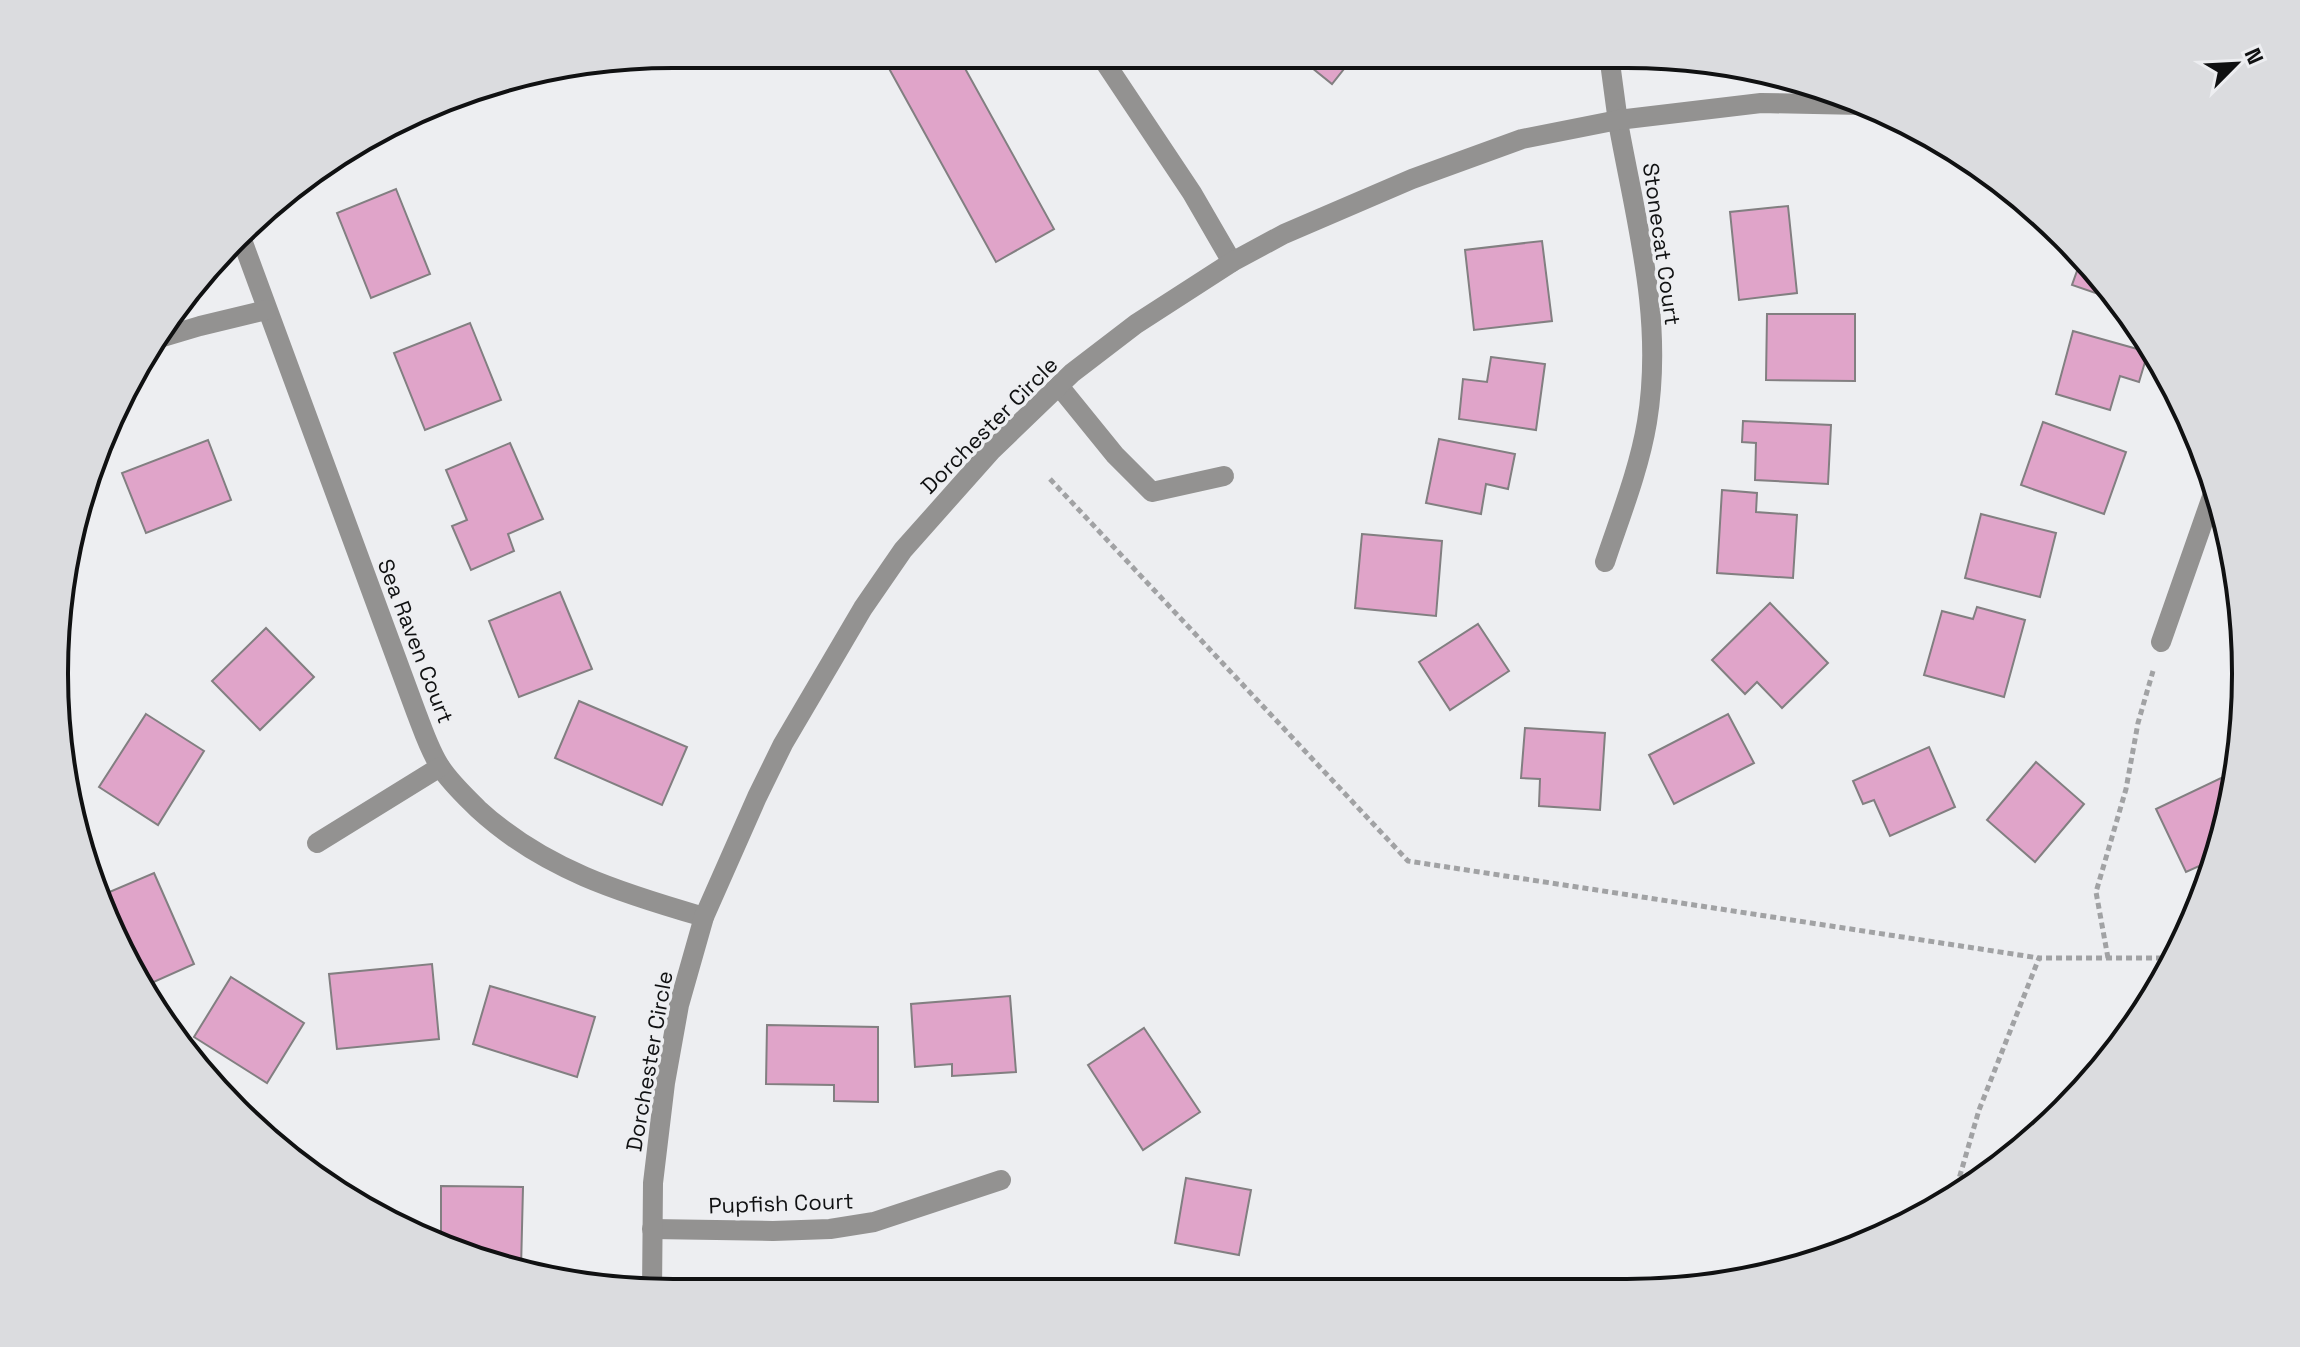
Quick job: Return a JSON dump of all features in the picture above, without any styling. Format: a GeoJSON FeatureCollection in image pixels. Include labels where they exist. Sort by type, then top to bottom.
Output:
{"type":"FeatureCollection","features":[{"type":"Feature","properties":{"kind":"street"},"geometry":{"type":"LineString","coordinates":[[1109,68],[1183,180],[1232,262]]}},
{"type":"Feature","properties":{"kind":"street","name":"Stonecat Court"},"geometry":{"type":"LineString","coordinates":[[1605,562],[1647,424],[1651,381],[1651,301],[1611,68]]}},
{"type":"Feature","properties":{"kind":"street","name":"Dorchester Circle"},"geometry":{"type":"LineString","coordinates":[[652,1278],[653,1183],[665,1083],[679,1005],[704,917],[783,744],[863,608],[903,550],[991,451],[1072,373],[1136,324],[1232,262],[1284,234],[1412,179],[1522,139],[1618,120],[1761,103],[1833,104]]}},
{"type":"Feature","properties":{"kind":"street","name":"Sea Raven Court"},"geometry":{"type":"LineString","coordinates":[[244,246],[416,712],[440,767],[490,819],[546,858],[625,894],[704,917]]}},
{"type":"Feature","properties":{"kind":"street"},"geometry":{"type":"LineString","coordinates":[[172,334],[266,310]]}},
{"type":"Feature","properties":{"kind":"street"},"geometry":{"type":"LineString","coordinates":[[1059,386],[1115,455],[1152,492],[1224,476]]}},
{"type":"Feature","properties":{"kind":"street"},"geometry":{"type":"LineString","coordinates":[[2161,642],[2208,507]]}},
{"type":"Feature","properties":{"kind":"street"},"geometry":{"type":"LineString","coordinates":[[317,843],[440,767]]}},
{"type":"Feature","properties":{"kind":"street","name":"Pupfish Court"},"geometry":{"type":"LineString","coordinates":[[652,1229],[830,1229],[874,1222],[1001,1180]]}},
{"type":"Feature","properties":{"kind":"path"},"geometry":{"type":"LineString","coordinates":[[1050,479],[1408,861],[2039,958],[2161,958]]}},
{"type":"Feature","properties":{"kind":"path"},"geometry":{"type":"LineString","coordinates":[[2108,958],[2096,892],[2126,789],[2138,723],[2161,642]]}},
{"type":"Feature","properties":{"kind":"path"},"geometry":{"type":"LineString","coordinates":[[1959,1180],[1979,1110],[2039,958]]}},
{"type":"Feature","properties":{"kind":"building"},"geometry":{"type":"Polygon","coordinates":[[[889,68],[965,68],[1054,229],[996,262],[889,68]]]}},
{"type":"Feature","properties":{"kind":"building"},"geometry":{"type":"Polygon","coordinates":[[[1312,68],[1345,68],[1332,84],[1312,68]]]}},
{"type":"Feature","properties":{"kind":"building"},"geometry":{"type":"Polygon","coordinates":[[[396,189],[430,274],[371,298],[337,213],[396,189]]]}},
{"type":"Feature","properties":{"kind":"building"},"geometry":{"type":"Polygon","coordinates":[[[1788,206],[1797,293],[1739,300],[1730,212],[1788,206]]]}},
{"type":"Feature","properties":{"kind":"building"},"geometry":{"type":"Polygon","coordinates":[[[1542,241],[1552,321],[1474,330],[1465,250],[1542,241]]]}},
{"type":"Feature","properties":{"kind":"building"},"geometry":{"type":"Polygon","coordinates":[[[2078,269],[2098,294],[2072,285],[2078,269]]]}},
{"type":"Feature","properties":{"kind":"building"},"geometry":{"type":"Polygon","coordinates":[[[1767,314],[1855,314],[1855,381],[1766,380],[1767,314]]]}},
{"type":"Feature","properties":{"kind":"building"},"geometry":{"type":"Polygon","coordinates":[[[470,323],[501,400],[425,430],[394,353],[470,323]]]}},
{"type":"Feature","properties":{"kind":"building"},"geometry":{"type":"Polygon","coordinates":[[[2073,331],[2137,349],[2145,362],[2139,382],[2120,376],[2110,410],[2056,394],[2073,331]]]}},
{"type":"Feature","properties":{"kind":"building"},"geometry":{"type":"Polygon","coordinates":[[[1491,357],[1545,364],[1536,430],[1459,419],[1463,379],[1487,382],[1491,357]]]}},
{"type":"Feature","properties":{"kind":"building"},"geometry":{"type":"Polygon","coordinates":[[[1743,421],[1831,425],[1828,484],[1755,480],[1756,443],[1742,442],[1743,421]]]}},
{"type":"Feature","properties":{"kind":"building"},"geometry":{"type":"Polygon","coordinates":[[[2043,422],[2126,452],[2104,514],[2021,485],[2043,422]]]}},
{"type":"Feature","properties":{"kind":"building"},"geometry":{"type":"Polygon","coordinates":[[[1439,439],[1515,454],[1508,489],[1486,484],[1481,514],[1426,503],[1439,439]]]}},
{"type":"Feature","properties":{"kind":"building"},"geometry":{"type":"Polygon","coordinates":[[[208,440],[231,500],[146,533],[122,473],[208,440]]]}},
{"type":"Feature","properties":{"kind":"building"},"geometry":{"type":"Polygon","coordinates":[[[510,443],[543,519],[508,534],[514,551],[471,570],[452,526],[467,520],[446,470],[510,443]]]}},
{"type":"Feature","properties":{"kind":"building"},"geometry":{"type":"Polygon","coordinates":[[[1722,490],[1757,493],[1756,512],[1797,515],[1793,578],[1717,573],[1722,490]]]}},
{"type":"Feature","properties":{"kind":"building"},"geometry":{"type":"Polygon","coordinates":[[[1981,514],[2056,533],[2040,597],[1965,578],[1981,514]]]}},
{"type":"Feature","properties":{"kind":"building"},"geometry":{"type":"Polygon","coordinates":[[[1362,534],[1442,541],[1436,616],[1355,608],[1362,534]]]}},
{"type":"Feature","properties":{"kind":"building"},"geometry":{"type":"Polygon","coordinates":[[[560,592],[592,669],[519,697],[489,621],[560,592]]]}},
{"type":"Feature","properties":{"kind":"building"},"geometry":{"type":"Polygon","coordinates":[[[1770,603],[1828,663],[1782,708],[1757,682],[1745,694],[1712,660],[1770,603]]]}},
{"type":"Feature","properties":{"kind":"building"},"geometry":{"type":"Polygon","coordinates":[[[1977,607],[2025,620],[2004,697],[1924,675],[1942,611],[1973,619],[1977,607]]]}},
{"type":"Feature","properties":{"kind":"building"},"geometry":{"type":"Polygon","coordinates":[[[1478,624],[1509,671],[1450,710],[1419,662],[1478,624]]]}},
{"type":"Feature","properties":{"kind":"building"},"geometry":{"type":"Polygon","coordinates":[[[266,628],[314,677],[260,730],[212,681],[266,628]]]}},
{"type":"Feature","properties":{"kind":"building"},"geometry":{"type":"Polygon","coordinates":[[[579,701],[687,747],[662,805],[555,758],[579,701]]]}},
{"type":"Feature","properties":{"kind":"building"},"geometry":{"type":"Polygon","coordinates":[[[146,714],[204,751],[158,825],[99,787],[146,714]]]}},
{"type":"Feature","properties":{"kind":"building"},"geometry":{"type":"Polygon","coordinates":[[[1728,714],[1754,763],[1674,804],[1649,755],[1728,714]]]}},
{"type":"Feature","properties":{"kind":"building"},"geometry":{"type":"Polygon","coordinates":[[[1525,728],[1605,733],[1600,810],[1539,806],[1540,779],[1521,778],[1525,728]]]}},
{"type":"Feature","properties":{"kind":"building"},"geometry":{"type":"Polygon","coordinates":[[[1929,747],[1955,807],[1890,836],[1874,800],[1863,804],[1853,781],[1929,747]]]}},
{"type":"Feature","properties":{"kind":"building"},"geometry":{"type":"Polygon","coordinates":[[[2036,762],[2084,804],[2035,862],[1987,820],[2036,762]]]}},
{"type":"Feature","properties":{"kind":"building"},"geometry":{"type":"Polygon","coordinates":[[[2221,778],[2222,780],[2201,865],[2186,872],[2156,809],[2221,778]]]}},
{"type":"Feature","properties":{"kind":"building"},"geometry":{"type":"Polygon","coordinates":[[[154,873],[194,964],[153,982],[130,941],[109,892],[154,873]]]}},
{"type":"Feature","properties":{"kind":"building"},"geometry":{"type":"Polygon","coordinates":[[[432,964],[439,1039],[337,1049],[329,974],[432,964]]]}},
{"type":"Feature","properties":{"kind":"building"},"geometry":{"type":"Polygon","coordinates":[[[231,977],[304,1023],[267,1083],[194,1037],[231,977]]]}},
{"type":"Feature","properties":{"kind":"building"},"geometry":{"type":"Polygon","coordinates":[[[490,986],[595,1017],[577,1077],[473,1044],[490,986]]]}},
{"type":"Feature","properties":{"kind":"building"},"geometry":{"type":"Polygon","coordinates":[[[1010,996],[1016,1072],[952,1076],[952,1064],[915,1067],[911,1004],[1010,996]]]}},
{"type":"Feature","properties":{"kind":"building"},"geometry":{"type":"Polygon","coordinates":[[[767,1025],[878,1027],[878,1102],[834,1101],[834,1085],[766,1084],[767,1025]]]}},
{"type":"Feature","properties":{"kind":"building"},"geometry":{"type":"Polygon","coordinates":[[[1144,1028],[1200,1112],[1143,1150],[1088,1065],[1144,1028]]]}},
{"type":"Feature","properties":{"kind":"building"},"geometry":{"type":"Polygon","coordinates":[[[1186,1178],[1251,1190],[1239,1255],[1175,1243],[1186,1178]]]}},
{"type":"Feature","properties":{"kind":"building"},"geometry":{"type":"Polygon","coordinates":[[[441,1186],[523,1187],[521,1259],[441,1233],[441,1186]]]}}]}
